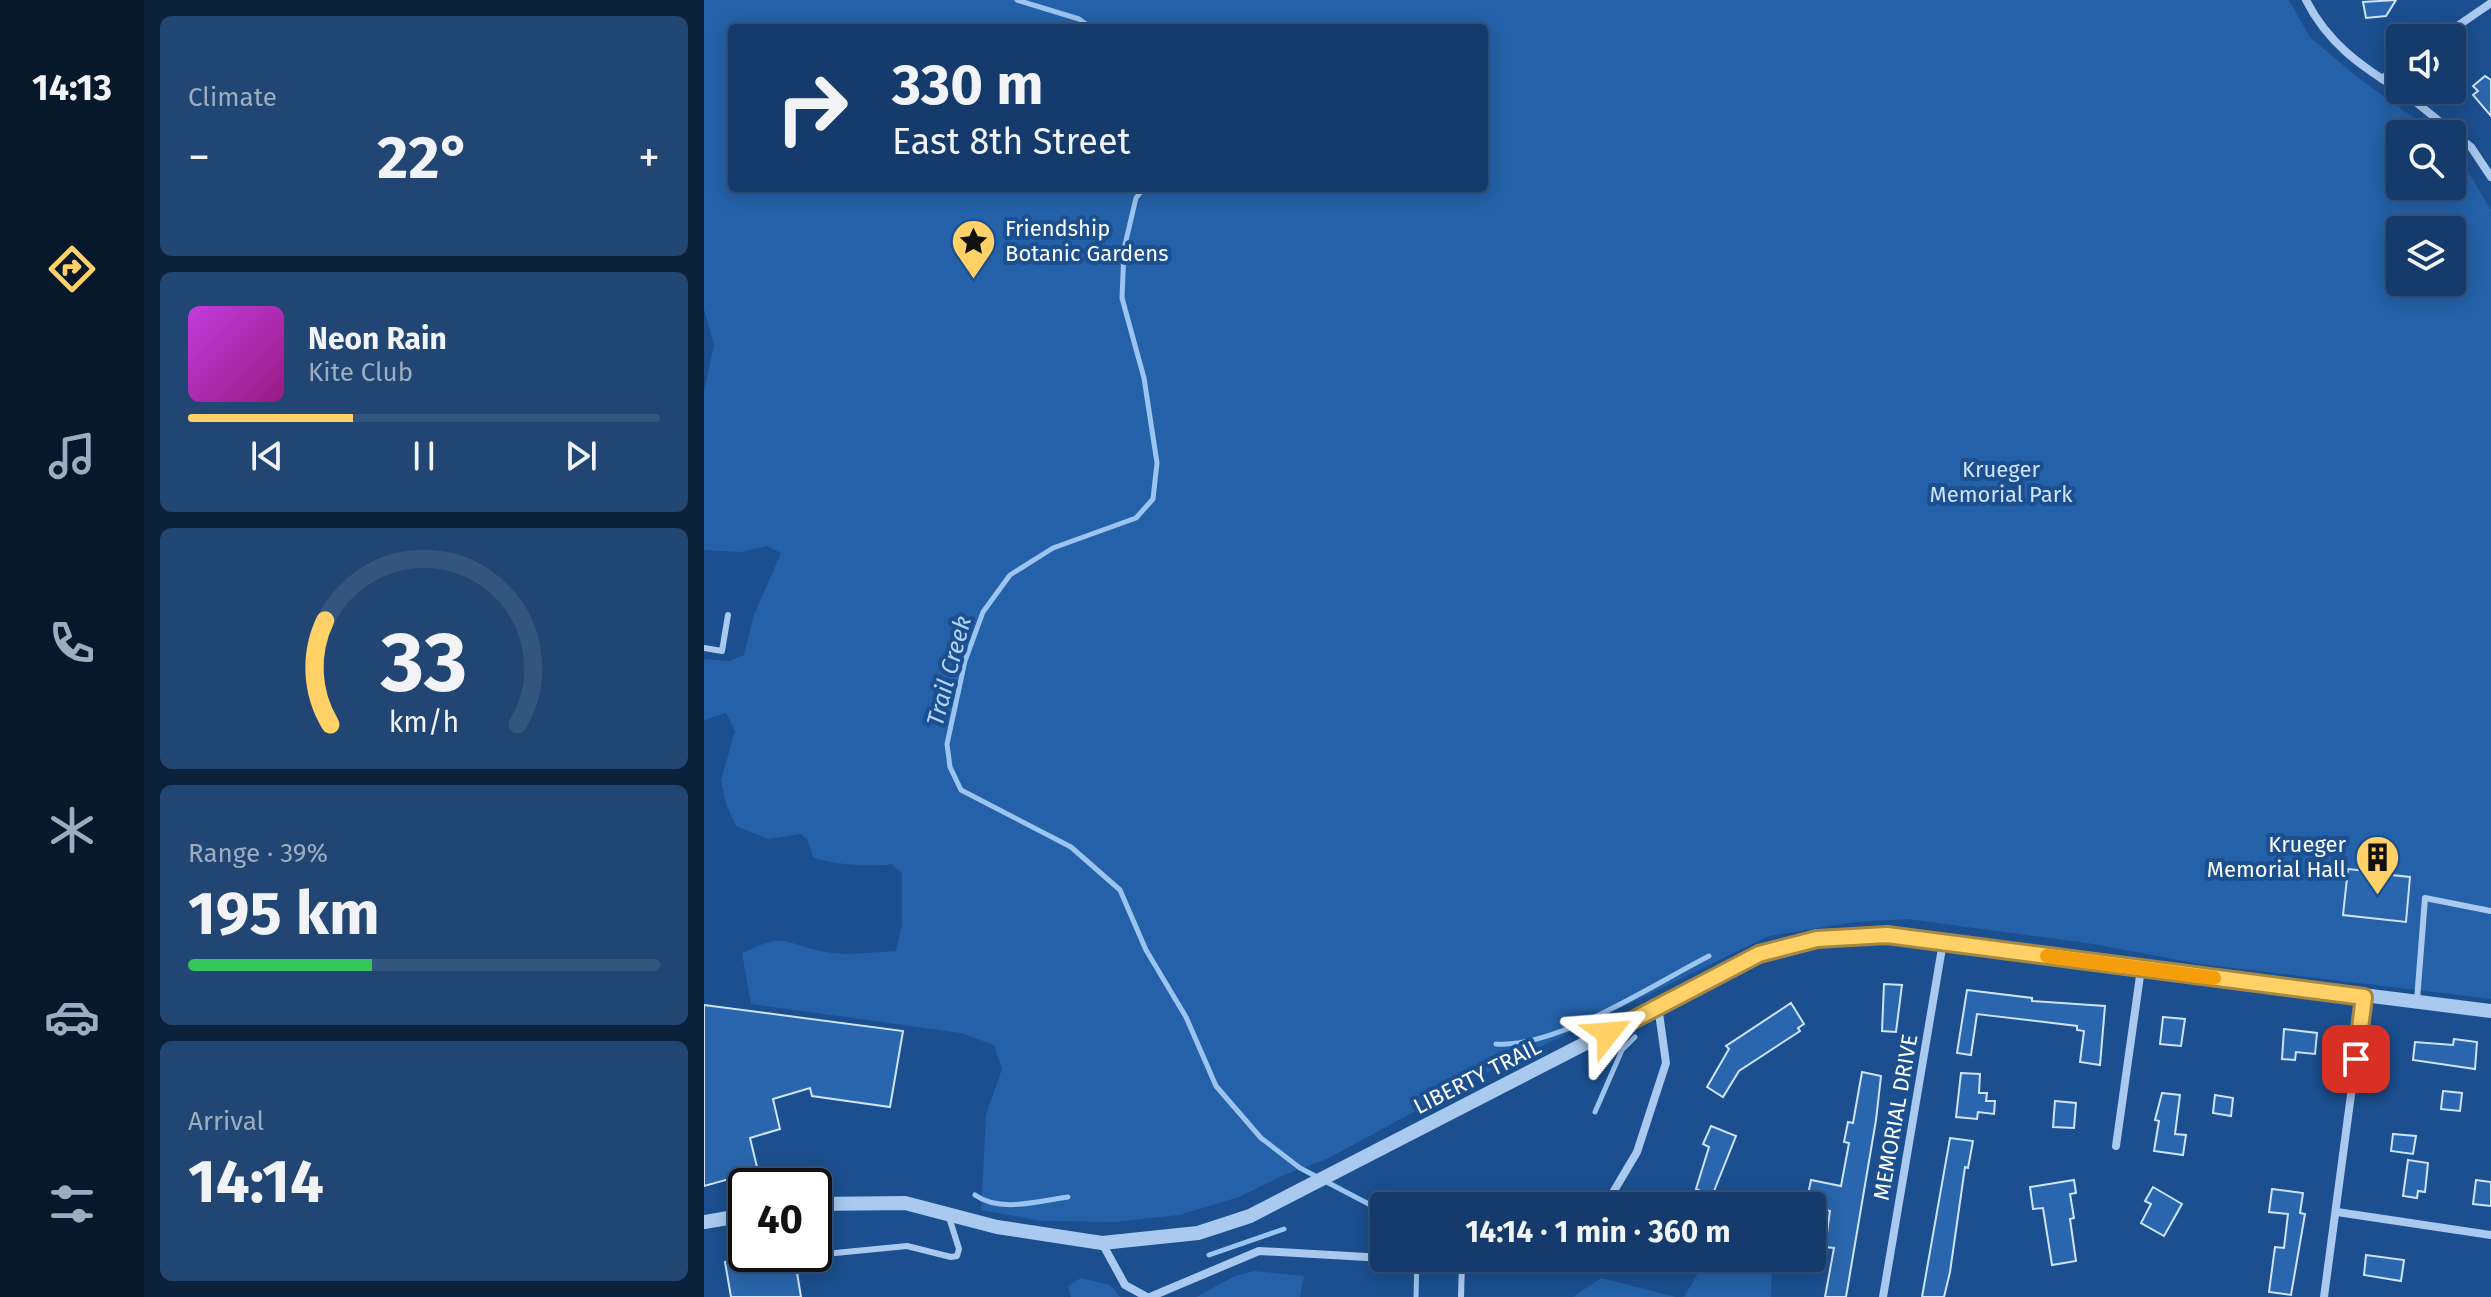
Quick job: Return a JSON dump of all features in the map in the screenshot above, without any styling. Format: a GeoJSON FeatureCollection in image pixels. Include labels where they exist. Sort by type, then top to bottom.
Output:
{"type":"FeatureCollection","features":[{"type":"Feature","properties":{"kind":"street"},"geometry":{"type":"LineString","coordinates":[[2306,0],[2344,53],[2386,81]]}},
{"type":"Feature","properties":{"kind":"street"},"geometry":{"type":"LineString","coordinates":[[2460,24],[2491,3]]}},
{"type":"Feature","properties":{"kind":"street"},"geometry":{"type":"LineString","coordinates":[[2382,79],[2386,76]]}},
{"type":"Feature","properties":{"kind":"street"},"geometry":{"type":"LineString","coordinates":[[2417,104],[2471,147],[2491,177]]}},
{"type":"Feature","properties":{"kind":"street","name":"LIBERTY TRAIL"},"geometry":{"type":"LineString","coordinates":[[832,1204],[905,1203],[1032,1234],[1102,1243],[1198,1233],[1250,1216],[1759,954],[1817,939],[1887,935],[2491,1011]]}},
{"type":"Feature","properties":{"kind":"street","name":"MEMORIAL DRIVE"},"geometry":{"type":"LineString","coordinates":[[1883,1297],[1943,942]]}},
{"type":"Feature","properties":{"kind":"street"},"geometry":{"type":"LineString","coordinates":[[2116,1146],[2141,969]]}},
{"type":"Feature","properties":{"kind":"street"},"geometry":{"type":"LineString","coordinates":[[2324,1297],[2364,997]]}},
{"type":"Feature","properties":{"kind":"street"},"geometry":{"type":"LineString","coordinates":[[1613,1192],[1637,1152],[1666,1063],[1658,1006]]}},
{"type":"Feature","properties":{"kind":"street"},"geometry":{"type":"LineString","coordinates":[[2337,1212],[2491,1235]]}},
{"type":"Feature","properties":{"kind":"street"},"geometry":{"type":"LineString","coordinates":[[704,1222],[728,1218]]}},
{"type":"Feature","properties":{"kind":"street"},"geometry":{"type":"LineString","coordinates":[[1102,1243],[1125,1285],[1148,1297],[1259,1251],[1370,1257]]}},
{"type":"Feature","properties":{"kind":"lane"},"geometry":{"type":"LineString","coordinates":[[704,648],[722,651],[728,615]]}},
{"type":"Feature","properties":{"kind":"lane"},"geometry":{"type":"LineString","coordinates":[[2417,1003],[2425,898],[2491,911]]}},
{"type":"Feature","properties":{"kind":"lane"},"geometry":{"type":"LineString","coordinates":[[832,1253],[907,1246],[957,1256],[959,1249],[948,1214]]}},
{"type":"Feature","properties":{"kind":"lane"},"geometry":{"type":"LineString","coordinates":[[1461,1297],[1462,1272]]}},
{"type":"Feature","properties":{"kind":"green space","name":"Krueger Memorial Park"},"geometry":{"type":"Polygon","coordinates":[[[704,0],[2289,0],[2310,37],[2386,98],[2386,104],[2395,104],[2417,120],[2386,120],[2386,200],[2466,200],[2466,168],[2491,210],[2491,999],[2200,964],[2087,943],[1907,919],[1855,922],[1769,936],[1478,1077],[1327,1159],[1286,1174],[1239,1197],[1179,1215],[1116,1222],[1042,1221],[981,1210],[986,1115],[1002,1069],[994,1045],[961,1033],[751,1004],[742,953],[757,946],[785,941],[834,953],[896,951],[902,924],[902,873],[891,864],[852,865],[813,857],[807,839],[800,834],[768,839],[736,826],[726,804],[721,780],[735,731],[726,713],[704,720],[704,659],[729,661],[744,655],[754,615],[781,553],[767,546],[741,552],[704,550],[704,391],[714,345],[704,309],[704,0]]]}},
{"type":"Feature","properties":{"kind":"green space"},"geometry":{"type":"Polygon","coordinates":[[[1254,1271],[1304,1276],[1300,1297],[1196,1297],[1235,1276],[1254,1271]]]}},
{"type":"Feature","properties":{"kind":"green space"},"geometry":{"type":"Polygon","coordinates":[[[1699,1272],[1772,1272],[1771,1297],[1684,1297],[1699,1272]]]}},
{"type":"Feature","properties":{"kind":"green space"},"geometry":{"type":"Polygon","coordinates":[[[1081,1278],[1110,1285],[1120,1297],[1071,1297],[1068,1286],[1081,1278]]]}},
{"type":"Feature","properties":{"kind":"green space"},"geometry":{"type":"Polygon","coordinates":[[[1601,1278],[1676,1297],[1573,1297],[1601,1278]]]}},
{"type":"Feature","properties":{"kind":"building"},"geometry":{"type":"Polygon","coordinates":[[[2396,0],[2386,16],[2366,18],[2363,2],[2396,0]]]}},
{"type":"Feature","properties":{"kind":"building"},"geometry":{"type":"Polygon","coordinates":[[[2485,76],[2491,80],[2491,116],[2473,95],[2478,91],[2473,86],[2485,76]]]}},
{"type":"Feature","properties":{"kind":"building","name":"Krueger Memorial Hall"},"geometry":{"type":"Polygon","coordinates":[[[2368,863],[2393,866],[2392,875],[2410,877],[2406,922],[2343,915],[2348,869],[2367,871],[2368,863]]]}},
{"type":"Feature","properties":{"kind":"building"},"geometry":{"type":"Polygon","coordinates":[[[1884,984],[1902,985],[1896,1032],[1882,1031],[1884,984]]]}},
{"type":"Feature","properties":{"kind":"building"},"geometry":{"type":"Polygon","coordinates":[[[1967,990],[2032,998],[2032,1001],[2105,1006],[2100,1065],[2080,1062],[2084,1031],[2077,1030],[2077,1026],[1977,1014],[1971,1055],[1957,1053],[1967,990]]]}},
{"type":"Feature","properties":{"kind":"building"},"geometry":{"type":"Polygon","coordinates":[[[1791,1003],[1804,1024],[1798,1028],[1800,1031],[1739,1071],[1723,1097],[1707,1087],[1729,1049],[1726,1046],[1791,1003]]]}},
{"type":"Feature","properties":{"kind":"building"},"geometry":{"type":"Polygon","coordinates":[[[704,1005],[903,1031],[890,1107],[812,1096],[810,1088],[773,1099],[780,1129],[750,1138],[757,1168],[728,1168],[728,1179],[704,1186],[704,1005]]]}},
{"type":"Feature","properties":{"kind":"building"},"geometry":{"type":"Polygon","coordinates":[[[2163,1017],[2185,1019],[2181,1046],[2160,1044],[2163,1017]]]}},
{"type":"Feature","properties":{"kind":"building"},"geometry":{"type":"Polygon","coordinates":[[[2284,1029],[2317,1033],[2315,1054],[2296,1052],[2295,1060],[2282,1059],[2284,1029]]]}},
{"type":"Feature","properties":{"kind":"building"},"geometry":{"type":"Polygon","coordinates":[[[2454,1039],[2477,1042],[2475,1069],[2413,1060],[2415,1042],[2453,1045],[2454,1039]]]}},
{"type":"Feature","properties":{"kind":"building"},"geometry":{"type":"Polygon","coordinates":[[[1862,1072],[1881,1076],[1846,1297],[1825,1297],[1834,1248],[1826,1247],[1830,1211],[1826,1210],[1826,1192],[1808,1192],[1811,1180],[1841,1186],[1849,1143],[1844,1142],[1848,1122],[1853,1123],[1862,1072]]]}},
{"type":"Feature","properties":{"kind":"building"},"geometry":{"type":"Polygon","coordinates":[[[1961,1073],[1980,1074],[1979,1093],[1987,1093],[1986,1101],[1995,1101],[1994,1114],[1978,1112],[1977,1119],[1956,1117],[1961,1073]]]}},
{"type":"Feature","properties":{"kind":"building"},"geometry":{"type":"Polygon","coordinates":[[[2443,1091],[2462,1093],[2460,1111],[2441,1109],[2443,1091]]]}},
{"type":"Feature","properties":{"kind":"building"},"geometry":{"type":"Polygon","coordinates":[[[2162,1093],[2180,1095],[2175,1134],[2186,1135],[2183,1155],[2154,1151],[2159,1121],[2155,1120],[2162,1093]]]}},
{"type":"Feature","properties":{"kind":"building"},"geometry":{"type":"Polygon","coordinates":[[[2215,1095],[2233,1098],[2231,1116],[2213,1113],[2215,1095]]]}},
{"type":"Feature","properties":{"kind":"building"},"geometry":{"type":"Polygon","coordinates":[[[2055,1101],[2076,1103],[2074,1128],[2053,1127],[2055,1101]]]}},
{"type":"Feature","properties":{"kind":"building"},"geometry":{"type":"Polygon","coordinates":[[[1711,1126],[1736,1136],[1714,1192],[1696,1189],[1709,1147],[1703,1144],[1711,1126]]]}},
{"type":"Feature","properties":{"kind":"building"},"geometry":{"type":"Polygon","coordinates":[[[2393,1134],[2416,1136],[2413,1154],[2391,1151],[2393,1134]]]}},
{"type":"Feature","properties":{"kind":"building"},"geometry":{"type":"Polygon","coordinates":[[[1950,1138],[1973,1141],[1968,1168],[1965,1167],[1950,1272],[1944,1297],[1922,1297],[1950,1138]]]}},
{"type":"Feature","properties":{"kind":"building"},"geometry":{"type":"Polygon","coordinates":[[[2408,1160],[2428,1163],[2425,1192],[2418,1191],[2417,1198],[2403,1196],[2408,1160]]]}},
{"type":"Feature","properties":{"kind":"building"},"geometry":{"type":"Polygon","coordinates":[[[2074,1180],[2076,1193],[2070,1194],[2074,1218],[2070,1219],[2076,1261],[2052,1265],[2043,1208],[2033,1209],[2030,1187],[2074,1180]]]}},
{"type":"Feature","properties":{"kind":"building"},"geometry":{"type":"Polygon","coordinates":[[[2476,1180],[2491,1182],[2491,1206],[2473,1204],[2476,1180]]]}},
{"type":"Feature","properties":{"kind":"building"},"geometry":{"type":"Polygon","coordinates":[[[2153,1187],[2182,1204],[2164,1236],[2141,1223],[2151,1204],[2145,1201],[2153,1187]]]}},
{"type":"Feature","properties":{"kind":"building"},"geometry":{"type":"Polygon","coordinates":[[[2272,1189],[2303,1193],[2300,1213],[2305,1214],[2291,1295],[2269,1292],[2275,1247],[2284,1248],[2288,1214],[2269,1212],[2272,1189]]]}},
{"type":"Feature","properties":{"kind":"building"},"geometry":{"type":"Polygon","coordinates":[[[2366,1255],[2404,1260],[2401,1281],[2364,1275],[2366,1255]]]}},
{"type":"Feature","properties":{"kind":"building"},"geometry":{"type":"Polygon","coordinates":[[[728,1261],[728,1272],[797,1272],[801,1297],[731,1297],[725,1262],[728,1261]]]}},
{"type":"Feature","properties":{"kind":"waterway","name":"Trail Creek"},"geometry":{"type":"LineString","coordinates":[[1017,0],[1079,19],[1086,24]]}},
{"type":"Feature","properties":{"kind":"waterway","name":"Trail Creek"},"geometry":{"type":"LineString","coordinates":[[1141,192],[1136,198],[1124,249],[1122,298],[1144,378],[1157,463],[1153,499],[1136,518],[1053,548],[1010,575],[983,612],[965,661],[947,744],[950,767],[961,790],[1071,847],[1120,890],[1146,950],[1186,1017],[1216,1086],[1261,1138],[1300,1168],[1370,1205]]}},
{"type":"Feature","properties":{"kind":"waterway"},"geometry":{"type":"LineString","coordinates":[[1496,1044],[1521,1043],[1576,1026],[1709,956]]}},
{"type":"Feature","properties":{"kind":"waterway"},"geometry":{"type":"LineString","coordinates":[[1595,1112],[1622,1050],[1635,1037]]}},
{"type":"Feature","properties":{"kind":"waterway"},"geometry":{"type":"LineString","coordinates":[[975,1195],[1008,1205],[1068,1197]]}},
{"type":"Feature","properties":{"kind":"waterway"},"geometry":{"type":"LineString","coordinates":[[1209,1255],[1284,1229]]}},
{"type":"Feature","properties":{"kind":"waterway","name":"Trail Creek"},"geometry":{"type":"LineString","coordinates":[[1416,1297],[1417,1272]]}},
{"type":"Feature","properties":{"kind":"slow traffic"},"geometry":{"type":"LineString","coordinates":[[2047,956],[2214,978]]}},
{"type":"Feature","properties":{"kind":"place","name":"Friendship Botanic Gardens"},"geometry":{"type":"Point","coordinates":[974,280]}},
{"type":"Feature","properties":{"kind":"place","name":"Krueger Memorial Hall"},"geometry":{"type":"Point","coordinates":[2377,896]}},
{"type":"Feature","properties":{"kind":"route"},"geometry":{"type":"LineString","coordinates":[[1608,1033],[1759,954],[1817,939],[1887,935],[2364,997],[2356,1059]]}}]}
